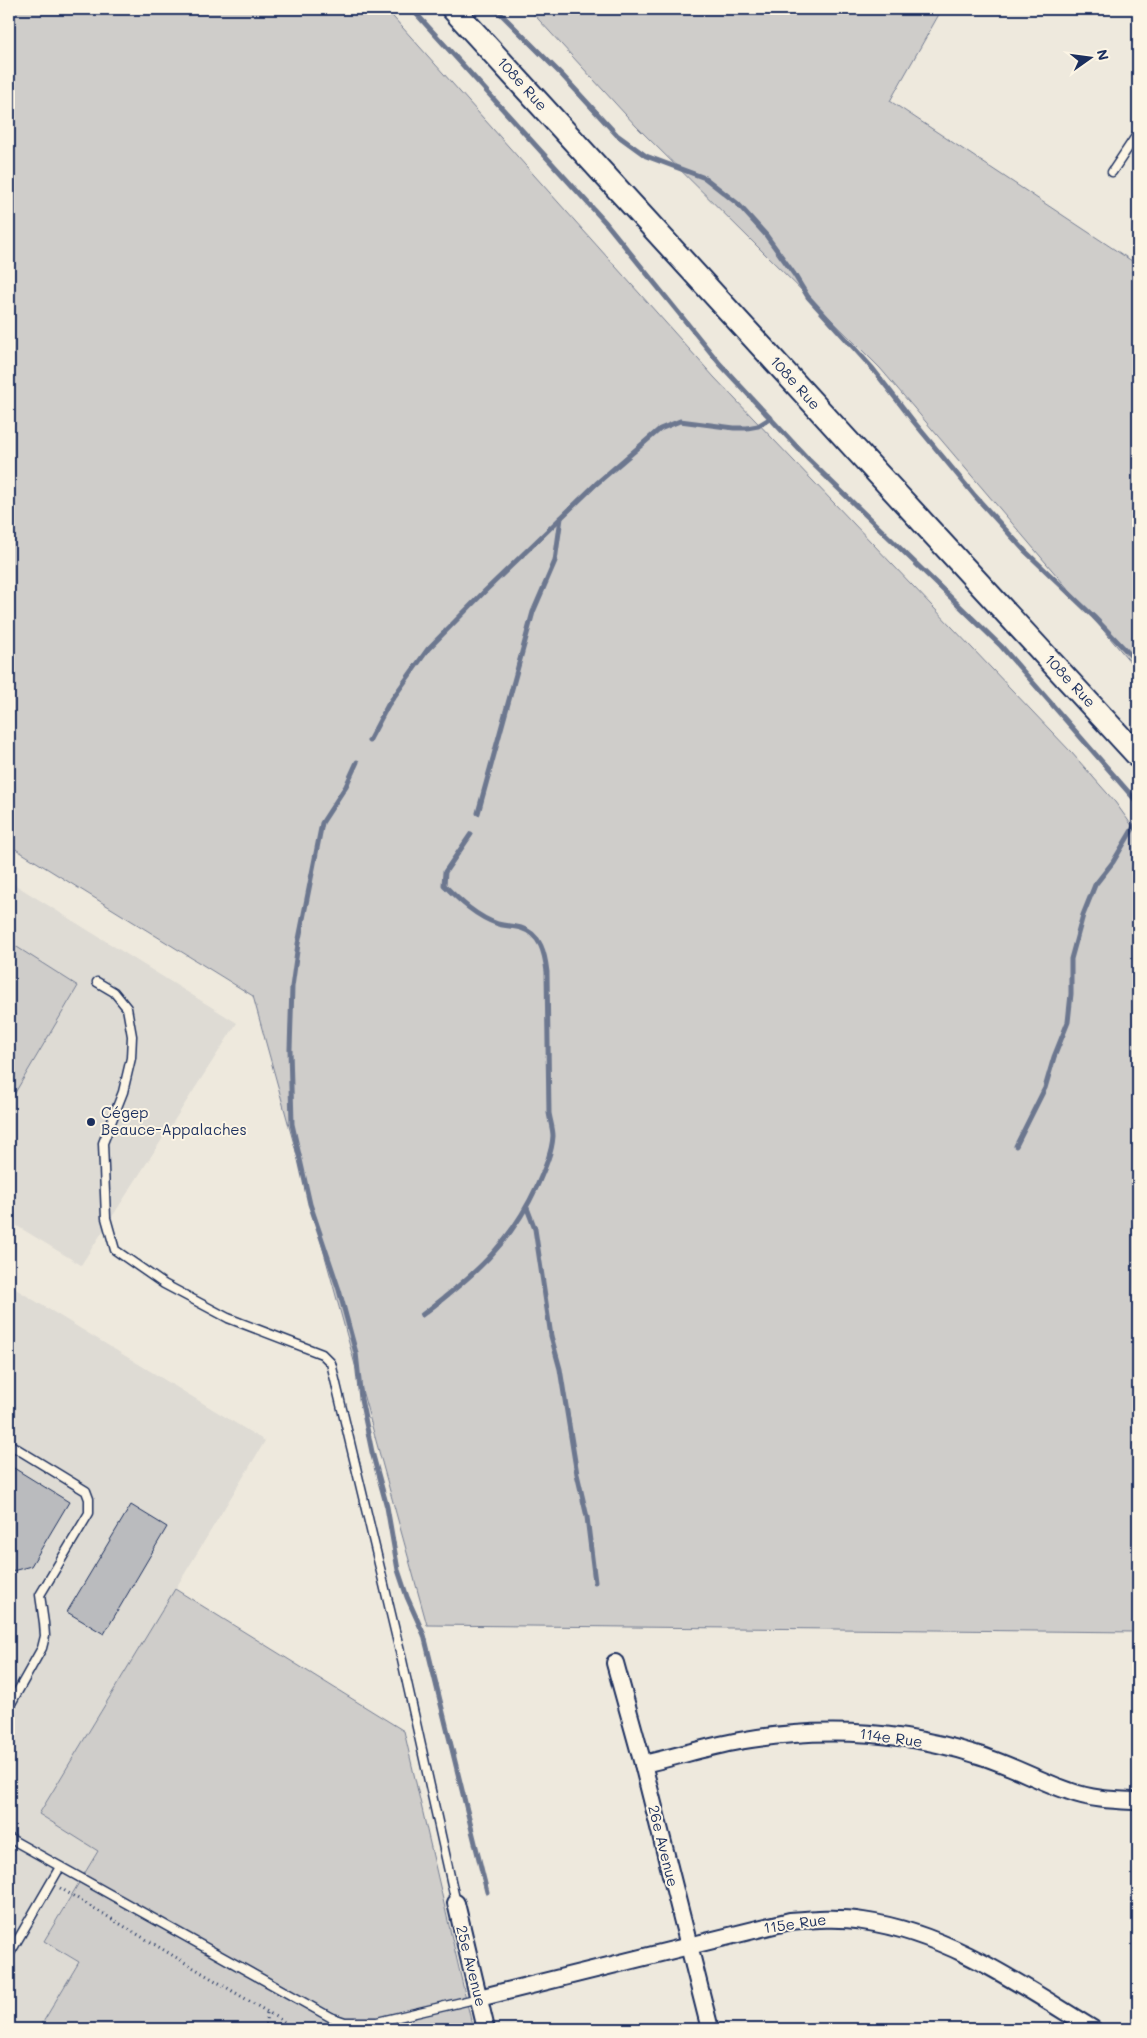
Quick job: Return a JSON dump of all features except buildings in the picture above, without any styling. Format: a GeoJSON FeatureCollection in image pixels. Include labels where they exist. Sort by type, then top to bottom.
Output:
{"type":"FeatureCollection","features":[{"type":"Feature","properties":{"kind":"main road","name":"108e Rue"},"geometry":{"type":"LineString","coordinates":[[453,9],[1138,756]]}},
{"type":"Feature","properties":{"kind":"street","name":"26e Avenue"},"geometry":{"type":"LineString","coordinates":[[615,1663],[643,1764],[710,2029]]}},
{"type":"Feature","properties":{"kind":"street","name":"114e Rue"},"geometry":{"type":"LineString","coordinates":[[643,1764],[737,1741],[820,1731],[864,1732],[926,1742],[974,1753],[1070,1792],[1098,1799],[1133,1802]]}},
{"type":"Feature","properties":{"kind":"street","name":"25e Avenue"},"geometry":{"type":"LineString","coordinates":[[456,1903],[486,2029]]}},
{"type":"Feature","properties":{"kind":"street","name":"115e Rue"},"geometry":{"type":"LineString","coordinates":[[479,1998],[790,1921],[832,1918],[864,1921],[900,1929],[950,1946],[1000,1972],[1093,2029]]}},
{"type":"Feature","properties":{"kind":"lane"},"geometry":{"type":"LineString","coordinates":[[1112,172],[1138,133]]}},
{"type":"Feature","properties":{"kind":"lane"},"geometry":{"type":"LineString","coordinates":[[97,982],[114,992],[127,1008],[132,1036],[130,1058],[123,1092],[103,1143],[106,1218],[115,1250],[164,1284],[228,1318],[322,1354],[331,1363],[402,1660],[456,1903]]}},
{"type":"Feature","properties":{"kind":"lane"},"geometry":{"type":"LineString","coordinates":[[9,1444],[86,1491],[89,1499],[89,1513],[40,1595],[44,1630],[42,1648],[9,1706]]}},
{"type":"Feature","properties":{"kind":"lane"},"geometry":{"type":"LineString","coordinates":[[9,1838],[311,2008],[345,2022],[377,2022],[479,1998]]}},
{"type":"Feature","properties":{"kind":"lane"},"geometry":{"type":"LineString","coordinates":[[9,1955],[60,1867]]}},
{"type":"Feature","properties":{"kind":"path"},"geometry":{"type":"LineString","coordinates":[[51,1882],[296,2029]]}},
{"type":"Feature","properties":{"kind":"path"},"geometry":{"type":"LineString","coordinates":[[265,2029],[267,2013]]}},
{"type":"Feature","properties":{"kind":"shaded area"},"geometry":{"type":"Polygon","coordinates":[[[9,9],[386,9],[714,377],[1071,752],[1115,802],[1138,834],[1138,1632],[427,1625],[253,996],[9,845],[9,9]]]}},
{"type":"Feature","properties":{"kind":"shaded area"},"geometry":{"type":"Polygon","coordinates":[[[529,9],[942,9],[890,101],[1138,265],[1138,671],[880,368],[636,126],[529,9]]]}},
{"type":"Feature","properties":{"kind":"shaded area","name":"Cégep Beauce-Appalaches"},"geometry":{"type":"Polygon","coordinates":[[[9,881],[237,1023],[81,1265],[9,1221],[9,881]]]}},
{"type":"Feature","properties":{"kind":"shaded area"},"geometry":{"type":"Polygon","coordinates":[[[9,942],[78,986],[9,1103],[9,942]]]}},
{"type":"Feature","properties":{"kind":"shaded area"},"geometry":{"type":"Polygon","coordinates":[[[9,1285],[265,1441],[39,1814],[98,1850],[44,1941],[79,1962],[39,2029],[9,2029],[9,1285]]]}},
{"type":"Feature","properties":{"kind":"shaded area"},"geometry":{"type":"Polygon","coordinates":[[[175,1589],[404,1731],[473,2029],[39,2029],[79,1962],[44,1941],[98,1851],[39,1814],[175,1589]]]}},
{"type":"Feature","properties":{"kind":"waterway"},"geometry":{"type":"LineString","coordinates":[[412,9],[606,223],[720,364],[809,460],[1001,646],[1138,803]]}},
{"type":"Feature","properties":{"kind":"waterway"},"geometry":{"type":"LineString","coordinates":[[496,9],[562,75],[617,135],[646,156],[705,178],[738,204],[766,235],[808,297],[873,369],[975,496],[1025,551],[1094,617],[1138,663]]}},
{"type":"Feature","properties":{"kind":"waterway"},"geometry":{"type":"LineString","coordinates":[[369,741],[388,705],[428,649],[596,484],[660,429],[680,421],[747,428],[758,426],[771,418]]}},
{"type":"Feature","properties":{"kind":"waterway"},"geometry":{"type":"LineString","coordinates":[[478,813],[533,612],[555,561],[561,518]]}},
{"type":"Feature","properties":{"kind":"waterway"},"geometry":{"type":"LineString","coordinates":[[357,762],[346,786],[322,823],[298,944],[292,987],[290,1049],[292,1124],[310,1204],[339,1290],[356,1353],[361,1399],[372,1452],[387,1507],[398,1570],[407,1597],[424,1635],[487,1892]]}},
{"type":"Feature","properties":{"kind":"waterway"},"geometry":{"type":"LineString","coordinates":[[1016,1146],[1045,1088],[1054,1057],[1068,1022],[1071,994],[1071,959],[1083,915],[1095,885],[1113,862],[1138,820]]}},
{"type":"Feature","properties":{"kind":"waterway"},"geometry":{"type":"LineString","coordinates":[[422,1315],[473,1273],[502,1243],[515,1226],[537,1186],[549,1155],[553,1136],[549,1113],[547,972],[541,946],[528,931],[518,927],[498,924],[476,913],[444,885],[445,872],[471,834]]}},
{"type":"Feature","properties":{"kind":"waterway"},"geometry":{"type":"LineString","coordinates":[[527,1208],[535,1229],[551,1336],[560,1369],[577,1474],[587,1517],[595,1582]]}},
{"type":"Feature","properties":{"kind":"place","name":"Cégep Beauce-Appalaches"},"geometry":{"type":"Point","coordinates":[91,1122]}}]}
